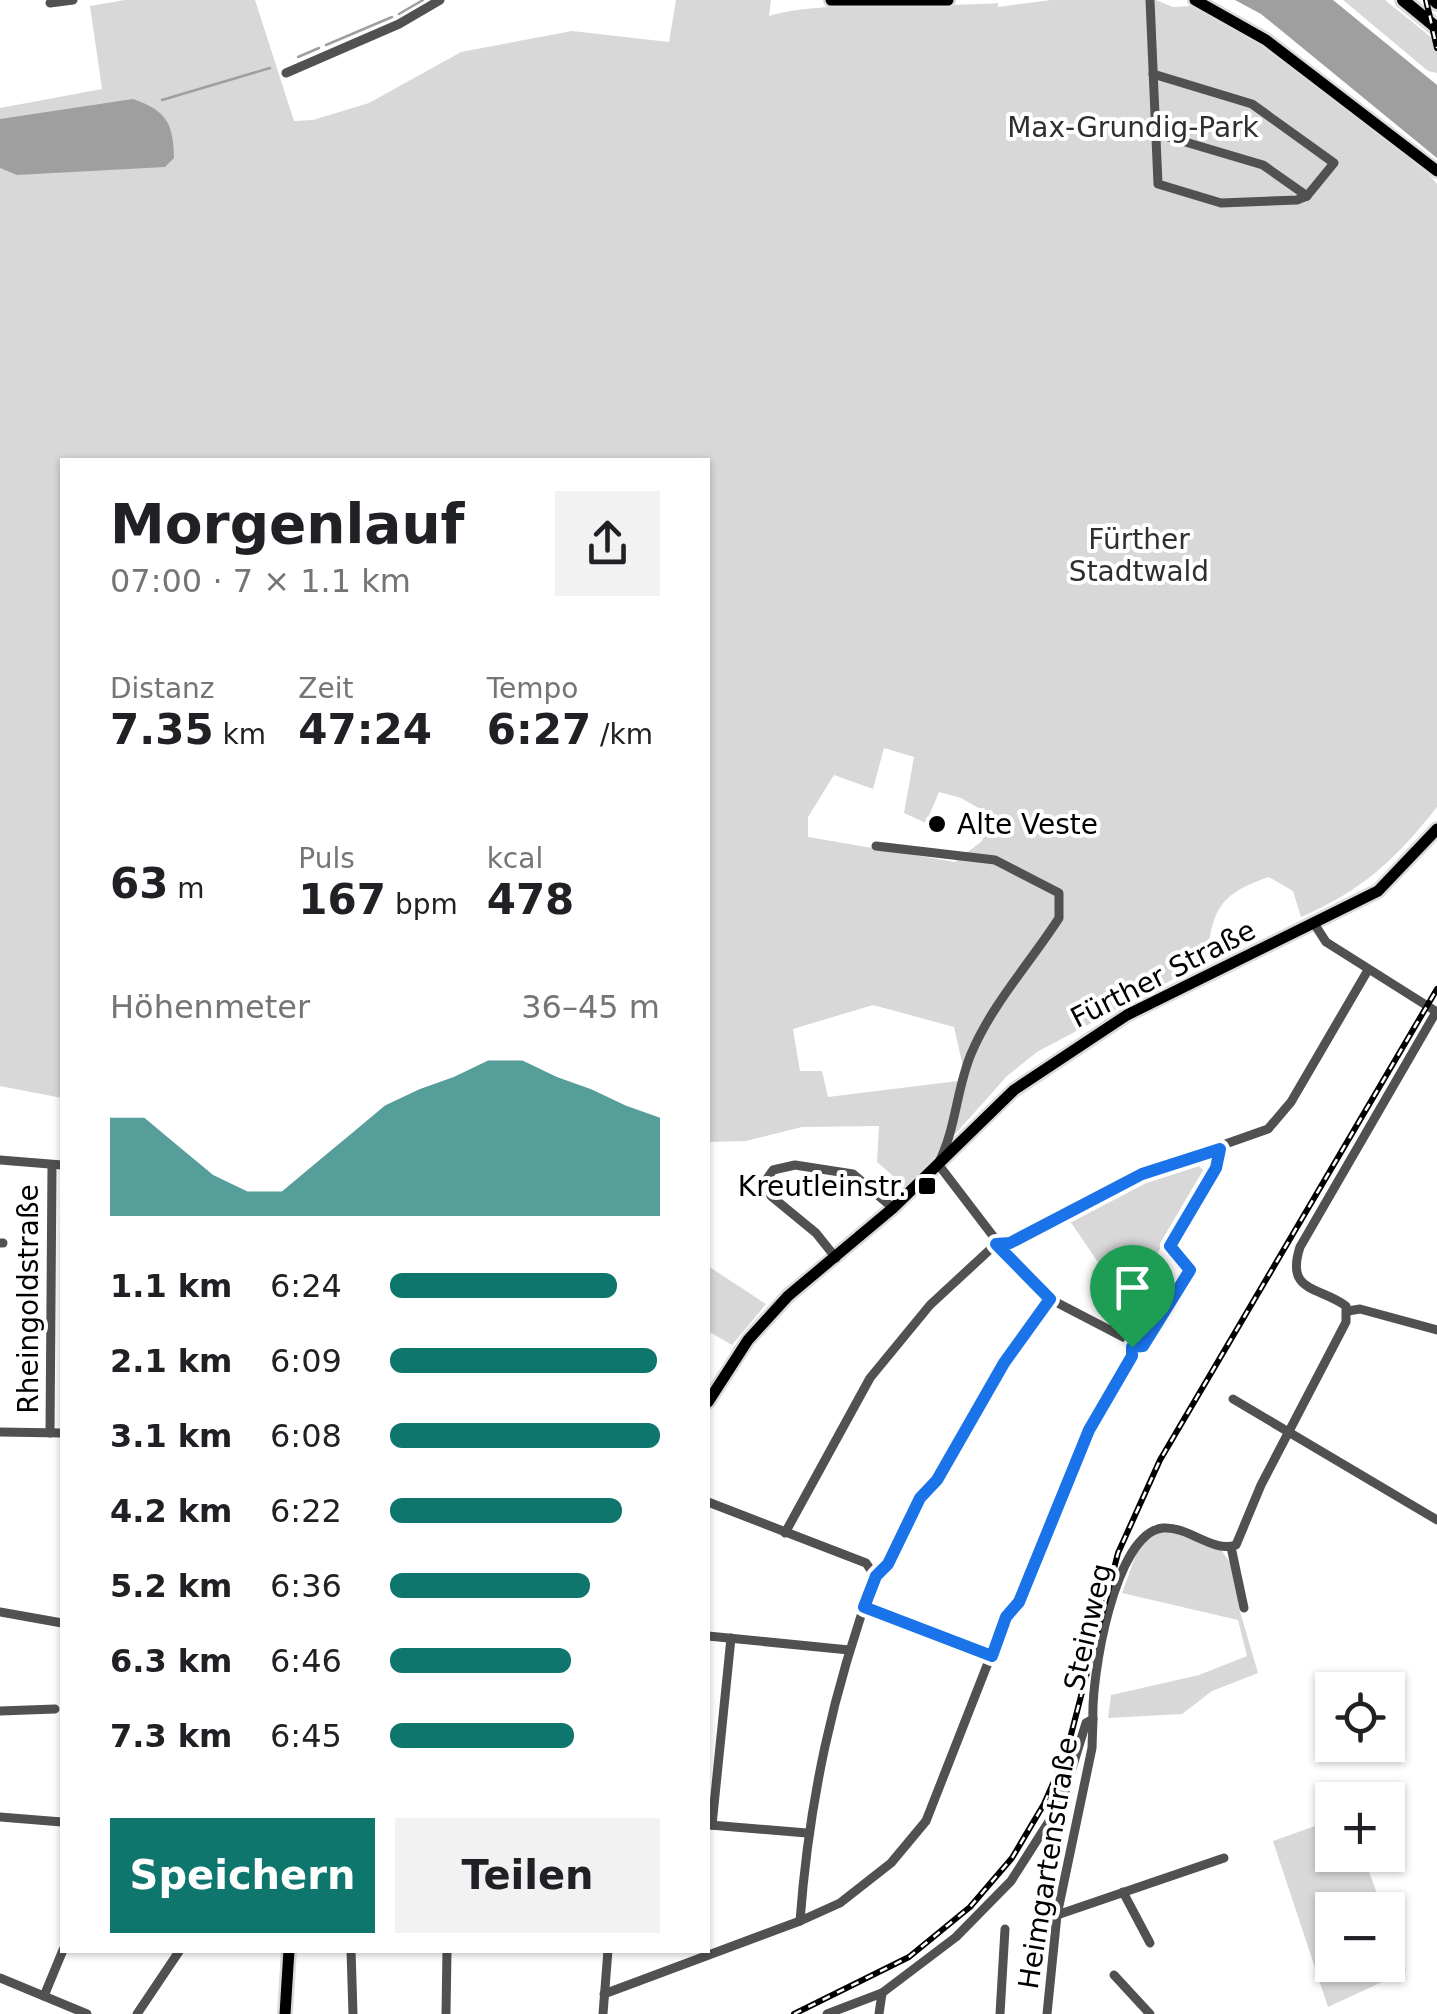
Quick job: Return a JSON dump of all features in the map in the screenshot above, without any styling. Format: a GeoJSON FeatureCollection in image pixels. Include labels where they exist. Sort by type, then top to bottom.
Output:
{"type":"FeatureCollection","features":[{"type":"Feature","properties":{"kind":"highway"},"geometry":{"type":"LineString","coordinates":[[1403,0],[1437,28]]}},
{"type":"Feature","properties":{"kind":"main road"},"geometry":{"type":"LineString","coordinates":[[831,0],[948,0]]}},
{"type":"Feature","properties":{"kind":"main road"},"geometry":{"type":"LineString","coordinates":[[1195,0],[1266,40],[1437,170]]}},
{"type":"Feature","properties":{"kind":"main road","name":"Fürther Straße"},"geometry":{"type":"LineString","coordinates":[[710,1397],[748,1340],[788,1296],[894,1208],[1014,1090],[1127,1015],[1378,891],[1437,829]]}},
{"type":"Feature","properties":{"kind":"main road"},"geometry":{"type":"LineString","coordinates":[[285,2014],[289,1953]]}},
{"type":"Feature","properties":{"kind":"street"},"geometry":{"type":"LineString","coordinates":[[50,3],[73,0]]}},
{"type":"Feature","properties":{"kind":"street"},"geometry":{"type":"LineString","coordinates":[[286,72],[399,24],[440,0]]}},
{"type":"Feature","properties":{"kind":"street"},"geometry":{"type":"LineString","coordinates":[[1150,0],[1153,74],[1158,184],[1220,203],[1297,200],[1306,196],[1334,163],[1252,104],[1153,74]]}},
{"type":"Feature","properties":{"kind":"street"},"geometry":{"type":"LineString","coordinates":[[1156,133],[1263,165],[1306,196]]}},
{"type":"Feature","properties":{"kind":"street"},"geometry":{"type":"LineString","coordinates":[[876,846],[995,860],[1059,893],[1062,906],[972,1051],[957,1088],[948,1146],[938,1164],[996,1244],[1050,1299],[1137,1347]]}},
{"type":"Feature","properties":{"kind":"street"},"geometry":{"type":"LineString","coordinates":[[1315,925],[1326,942],[1437,1012],[1328,1195],[1295,1263],[1304,1286],[1341,1301],[1348,1311]]}},
{"type":"Feature","properties":{"kind":"street"},"geometry":{"type":"LineString","coordinates":[[784,1532],[870,1378],[930,1305],[996,1244],[1010,1243],[1142,1174],[1220,1149],[1268,1128],[1280,1117],[1368,970]]}},
{"type":"Feature","properties":{"kind":"street"},"geometry":{"type":"LineString","coordinates":[[710,1951],[800,1921],[840,1903],[891,1862],[926,1821],[1006,1617],[1019,1602],[1089,1430],[1137,1347],[1190,1270],[1170,1246],[1216,1168],[1220,1149]]}},
{"type":"Feature","properties":{"kind":"street"},"geometry":{"type":"LineString","coordinates":[[0,1160],[57,1165]]}},
{"type":"Feature","properties":{"kind":"street","name":"Rheingoldstraße"},"geometry":{"type":"LineString","coordinates":[[50,1433],[57,1165]]}},
{"type":"Feature","properties":{"kind":"street"},"geometry":{"type":"LineString","coordinates":[[836,1258],[816,1233],[767,1190],[766,1180],[773,1170],[796,1165],[854,1174],[894,1208]]}},
{"type":"Feature","properties":{"kind":"street"},"geometry":{"type":"LineString","coordinates":[[800,1921],[807,1833],[832,1704],[876,1576],[888,1564],[920,1498],[937,1480],[1004,1363],[1050,1299]]}},
{"type":"Feature","properties":{"kind":"street"},"geometry":{"type":"LineString","coordinates":[[1348,1311],[1360,1309],[1437,1330]]}},
{"type":"Feature","properties":{"kind":"street"},"geometry":{"type":"LineString","coordinates":[[1244,1608],[1234,1546],[1348,1311]]}},
{"type":"Feature","properties":{"kind":"street"},"geometry":{"type":"LineString","coordinates":[[1233,1399],[1437,1520]]}},
{"type":"Feature","properties":{"kind":"street"},"geometry":{"type":"LineString","coordinates":[[0,1432],[60,1433]]}},
{"type":"Feature","properties":{"kind":"street"},"geometry":{"type":"LineString","coordinates":[[710,1503],[866,1563],[876,1576]]}},
{"type":"Feature","properties":{"kind":"street","name":"Steinweg"},"geometry":{"type":"LineString","coordinates":[[827,2014],[882,1993],[956,1937],[1012,1882],[1062,1801],[1086,1724],[1092,1719],[1098,1657],[1118,1582],[1135,1543],[1160,1528],[1177,1528],[1234,1546]]}},
{"type":"Feature","properties":{"kind":"street"},"geometry":{"type":"LineString","coordinates":[[864,1607],[992,1656]]}},
{"type":"Feature","properties":{"kind":"street"},"geometry":{"type":"LineString","coordinates":[[0,1612],[60,1623]]}},
{"type":"Feature","properties":{"kind":"street"},"geometry":{"type":"LineString","coordinates":[[710,1636],[849,1650]]}},
{"type":"Feature","properties":{"kind":"street"},"geometry":{"type":"LineString","coordinates":[[732,1638],[710,1825],[807,1833]]}},
{"type":"Feature","properties":{"kind":"street"},"geometry":{"type":"LineString","coordinates":[[0,1711],[55,1708]]}},
{"type":"Feature","properties":{"kind":"street","name":"Heimgartenstraße"},"geometry":{"type":"LineString","coordinates":[[1048,2014],[1057,1915],[1076,1806],[1092,1748],[1092,1719]]}},
{"type":"Feature","properties":{"kind":"street"},"geometry":{"type":"LineString","coordinates":[[1062,1801],[1076,1806]]}},
{"type":"Feature","properties":{"kind":"street"},"geometry":{"type":"LineString","coordinates":[[0,1817],[60,1822]]}},
{"type":"Feature","properties":{"kind":"street"},"geometry":{"type":"LineString","coordinates":[[1057,1915],[1224,1858]]}},
{"type":"Feature","properties":{"kind":"street"},"geometry":{"type":"LineString","coordinates":[[1124,1892],[1150,1942]]}},
{"type":"Feature","properties":{"kind":"street"},"geometry":{"type":"LineString","coordinates":[[1000,2014],[1005,1929]]}},
{"type":"Feature","properties":{"kind":"street"},"geometry":{"type":"LineString","coordinates":[[44,1996],[62,1953]]}},
{"type":"Feature","properties":{"kind":"street"},"geometry":{"type":"LineString","coordinates":[[137,2014],[178,1953]]}},
{"type":"Feature","properties":{"kind":"street"},"geometry":{"type":"LineString","coordinates":[[351,1953],[353,2014]]}},
{"type":"Feature","properties":{"kind":"street"},"geometry":{"type":"LineString","coordinates":[[446,1953],[446,2014]]}},
{"type":"Feature","properties":{"kind":"street"},"geometry":{"type":"LineString","coordinates":[[603,2014],[608,1953]]}},
{"type":"Feature","properties":{"kind":"street"},"geometry":{"type":"LineString","coordinates":[[604,1994],[704,1953]]}},
{"type":"Feature","properties":{"kind":"street"},"geometry":{"type":"LineString","coordinates":[[1114,1975],[1150,2014]]}},
{"type":"Feature","properties":{"kind":"street"},"geometry":{"type":"LineString","coordinates":[[0,1978],[87,2014]]}},
{"type":"Feature","properties":{"kind":"street"},"geometry":{"type":"LineString","coordinates":[[879,2014],[882,1993]]}},
{"type":"Feature","properties":{"kind":"green space","name":"Fürther Stadtwald"},"geometry":{"type":"Polygon","coordinates":[[[125,0],[255,0],[294,121],[313,120],[369,103],[461,52],[572,31],[669,42],[676,0],[771,0],[769,16],[848,6],[998,3],[998,7],[1051,0],[1156,0],[1173,7],[1190,6],[1254,40],[1419,163],[1437,184],[1437,807],[1376,872],[1342,896],[1301,917],[1293,891],[1269,877],[1238,890],[1215,917],[1207,961],[1037,1052],[1007,1076],[907,1188],[877,1162],[879,1126],[802,1127],[746,1141],[710,1142],[710,458],[60,458],[60,1098],[0,1086],[0,108],[102,89],[90,6],[125,0]],[[884,748],[873,789],[834,775],[808,817],[808,837],[955,862],[982,841],[991,815],[961,798],[939,792],[926,823],[904,813],[914,757],[884,748]],[[873,1005],[793,1029],[800,1071],[822,1071],[828,1097],[966,1080],[954,1027],[873,1005]]]}},
{"type":"Feature","properties":{"kind":"green space"},"geometry":{"type":"Polygon","coordinates":[[[1343,0],[1385,0],[1437,42],[1437,73],[1428,71],[1343,0]]]}},
{"type":"Feature","properties":{"kind":"green space"},"geometry":{"type":"Polygon","coordinates":[[[1193,1161],[1208,1174],[1130,1296],[1106,1274],[1068,1218],[1113,1192],[1193,1161]]]}},
{"type":"Feature","properties":{"kind":"green space"},"geometry":{"type":"Polygon","coordinates":[[[710,1267],[766,1304],[732,1345],[710,1332],[710,1267]]]}},
{"type":"Feature","properties":{"kind":"green space"},"geometry":{"type":"Polygon","coordinates":[[[1160,1532],[1175,1533],[1222,1551],[1233,1567],[1239,1608],[1258,1673],[1212,1691],[1182,1714],[1108,1718],[1111,1695],[1199,1675],[1247,1656],[1238,1620],[1122,1593],[1139,1546],[1160,1532]]]}},
{"type":"Feature","properties":{"kind":"green space"},"geometry":{"type":"Polygon","coordinates":[[[1315,1826],[1315,1872],[1369,1872],[1376,1892],[1315,1892],[1315,1968],[1273,1841],[1315,1826]]]}},
{"type":"Feature","properties":{"kind":"green space"},"geometry":{"type":"Polygon","coordinates":[[[1320,1982],[1382,1982],[1328,2007],[1320,1982]]]}},
{"type":"Feature","properties":{"kind":"shaded area"},"geometry":{"type":"Polygon","coordinates":[[[1235,0],[1333,0],[1437,85],[1437,158],[1261,14],[1235,0]]]}},
{"type":"Feature","properties":{"kind":"shaded area"},"geometry":{"type":"Polygon","coordinates":[[[133,99],[154,108],[170,127],[174,158],[165,167],[17,175],[0,168],[0,119],[133,99]]]}},
{"type":"Feature","properties":{"kind":"waterway"},"geometry":{"type":"LineString","coordinates":[[399,14],[423,0]]}},
{"type":"Feature","properties":{"kind":"waterway"},"geometry":{"type":"LineString","coordinates":[[326,45],[392,17]]}},
{"type":"Feature","properties":{"kind":"waterway"},"geometry":{"type":"LineString","coordinates":[[298,57],[319,48]]}},
{"type":"Feature","properties":{"kind":"waterway"},"geometry":{"type":"LineString","coordinates":[[162,100],[270,68]]}},
{"type":"Feature","properties":{"kind":"railway"},"geometry":{"type":"LineString","coordinates":[[1426,0],[1437,48]]}},
{"type":"Feature","properties":{"kind":"railway"},"geometry":{"type":"LineString","coordinates":[[794,2014],[909,1957],[970,1907],[1012,1858],[1044,1804],[1066,1754],[1118,1553],[1160,1460],[1437,989]]}},
{"type":"Feature","properties":{"kind":"place","name":"Alte Veste"},"geometry":{"type":"Point","coordinates":[937,824]}},
{"type":"Feature","properties":{"kind":"place","name":"Kreutleinstr."},"geometry":{"type":"Point","coordinates":[927,1186]}},
{"type":"Feature","properties":{"kind":"route"},"geometry":{"type":"LineString","coordinates":[[1220,1149],[1216,1168],[1170,1246],[1190,1270],[1143,1346],[1132,1347],[1132,1356],[1089,1430],[1019,1602],[1006,1617],[992,1656],[864,1607],[876,1576],[888,1564],[920,1498],[937,1480],[975,1420],[1004,1363],[1050,1299],[996,1244],[1010,1243],[1142,1174],[1220,1149]]}},
{"type":"Feature","properties":{"kind":"park label","name":"Max-Grundig-Park"},"geometry":{"type":"Point","coordinates":[1133,127]}}]}
